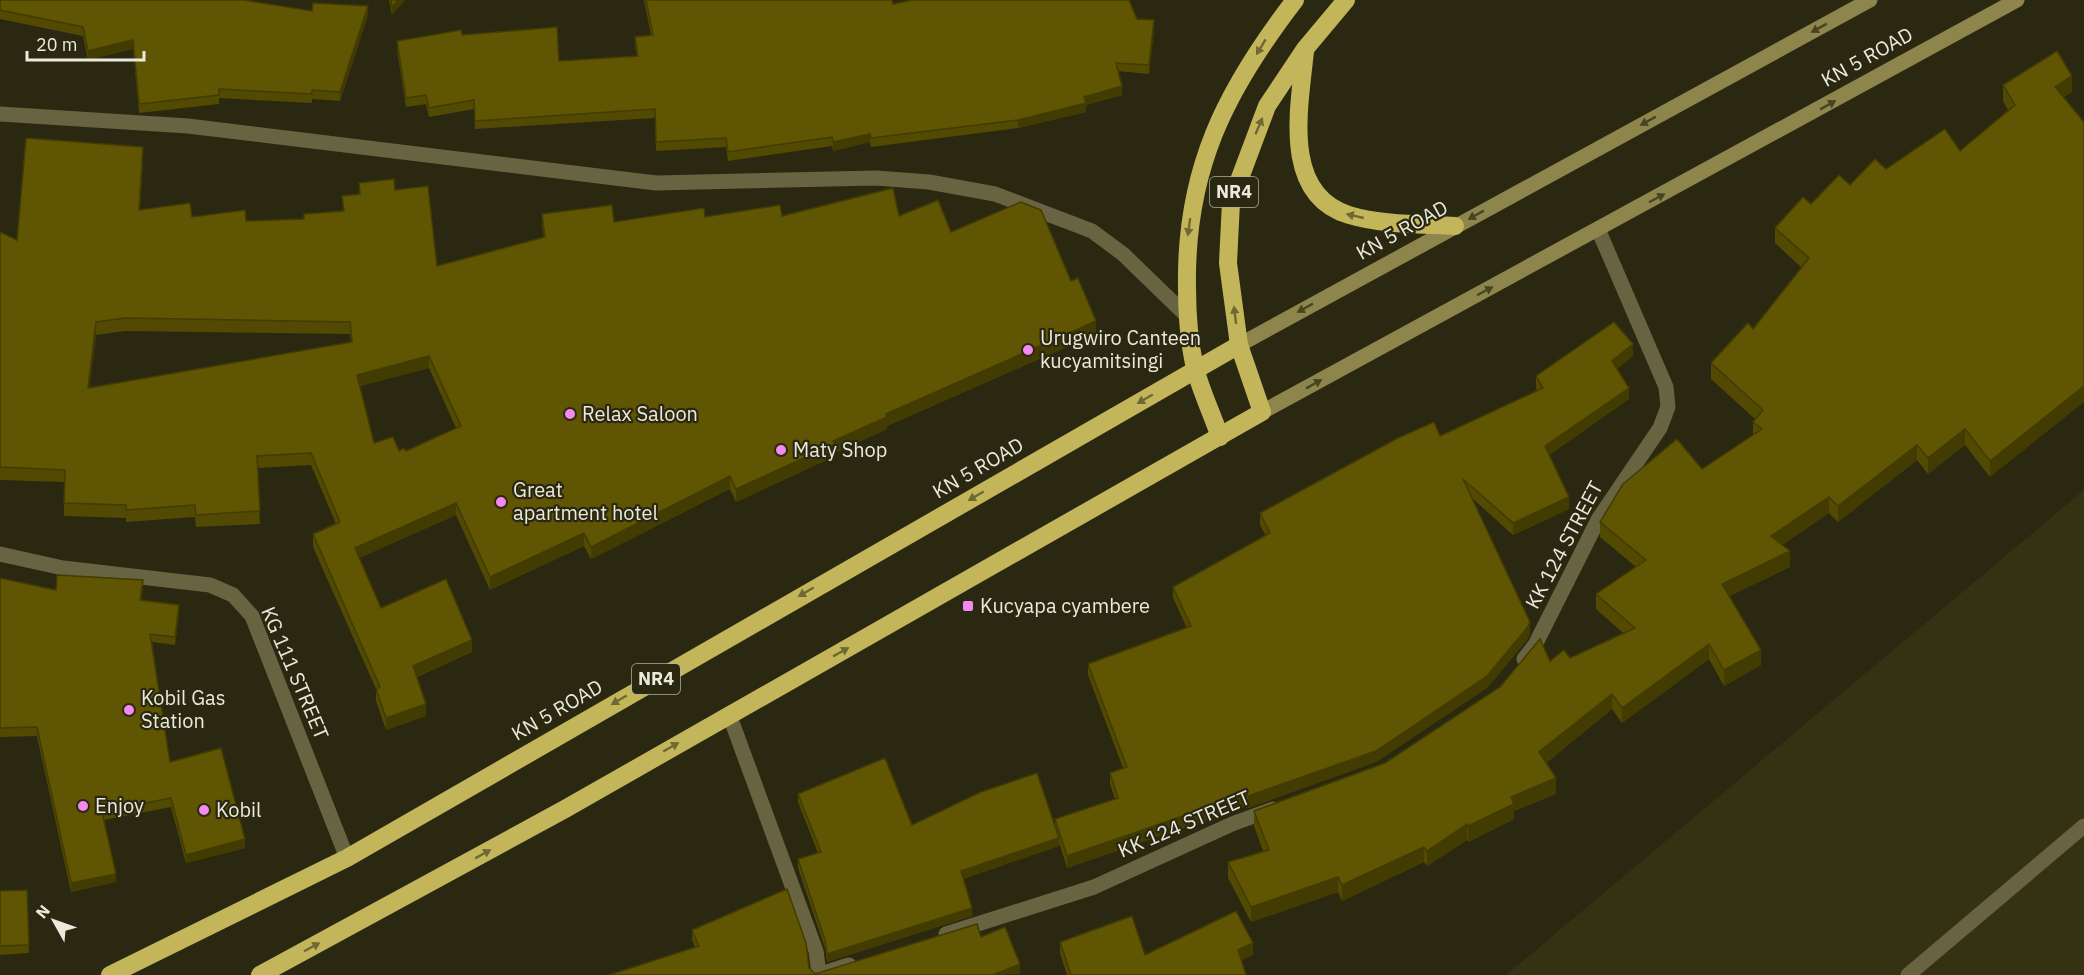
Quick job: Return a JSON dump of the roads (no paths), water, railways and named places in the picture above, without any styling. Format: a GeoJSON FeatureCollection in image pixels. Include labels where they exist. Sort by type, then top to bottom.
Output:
{"type":"FeatureCollection","features":[{"type":"Feature","properties":{"kind":"highway","name":"NR4"},"geometry":{"type":"LineString","coordinates":[[1220,437],[1195,369],[1187,316],[1186,249],[1196,181],[1214,131],[1238,85],[1269,33],[1295,0]]}},
{"type":"Feature","properties":{"kind":"highway","name":"NR4"},"geometry":{"type":"LineString","coordinates":[[1262,412],[1239,345],[1228,263],[1231,202],[1267,106],[1305,49],[1346,0]]}},
{"type":"Feature","properties":{"kind":"highway"},"geometry":{"type":"LineString","coordinates":[[1305,49],[1297,127],[1302,165],[1311,186],[1328,203],[1347,214],[1372,219],[1455,226]]}},
{"type":"Feature","properties":{"kind":"highway","name":"KN 5 ROAD"},"geometry":{"type":"LineString","coordinates":[[110,975],[347,858],[1239,345]]}},
{"type":"Feature","properties":{"kind":"highway","name":"KN 5 ROAD"},"geometry":{"type":"LineString","coordinates":[[260,975],[437,880],[1262,412]]}},
{"type":"Feature","properties":{"kind":"main road","name":"KN 5 ROAD"},"geometry":{"type":"LineString","coordinates":[[1239,345],[1870,0]]}},
{"type":"Feature","properties":{"kind":"main road","name":"KN 5 ROAD"},"geometry":{"type":"LineString","coordinates":[[1262,412],[2017,0]]}},
{"type":"Feature","properties":{"kind":"street"},"geometry":{"type":"LineString","coordinates":[[0,114],[188,126],[656,183],[876,178],[929,182],[984,192],[1092,231],[1123,254],[1187,316]]}},
{"type":"Feature","properties":{"kind":"street","name":"KK 124 STREET"},"geometry":{"type":"LineString","coordinates":[[1515,670],[1535,645],[1599,518],[1660,428],[1668,407],[1666,387],[1598,229]]}},
{"type":"Feature","properties":{"kind":"street","name":"KG 111 STREET"},"geometry":{"type":"LineString","coordinates":[[0,554],[63,568],[210,585],[233,595],[252,616],[347,858]]}},
{"type":"Feature","properties":{"kind":"street"},"geometry":{"type":"LineString","coordinates":[[729,714],[816,951],[818,974],[869,959]]}},
{"type":"Feature","properties":{"kind":"street","name":"KK 124 STREET"},"geometry":{"type":"LineString","coordinates":[[937,937],[1094,886],[1232,824],[1285,805]]}},
{"type":"Feature","properties":{"kind":"street"},"geometry":{"type":"LineString","coordinates":[[1908,975],[2084,826]]}},
{"type":"Feature","properties":{"kind":"place","name":"Urugwiro Canteen kucyamitsingi"},"geometry":{"type":"Point","coordinates":[1028,350]}},
{"type":"Feature","properties":{"kind":"place","name":"Relax Saloon"},"geometry":{"type":"Point","coordinates":[570,414]}},
{"type":"Feature","properties":{"kind":"place","name":"Maty Shop"},"geometry":{"type":"Point","coordinates":[781,450]}},
{"type":"Feature","properties":{"kind":"place","name":"Great apartment hotel"},"geometry":{"type":"Point","coordinates":[501,502]}},
{"type":"Feature","properties":{"kind":"place","name":"Kucyapa cyambere"},"geometry":{"type":"Point","coordinates":[968,606]}},
{"type":"Feature","properties":{"kind":"place","name":"Kobil Gas Station"},"geometry":{"type":"Point","coordinates":[129,710]}},
{"type":"Feature","properties":{"kind":"place","name":"Enjoy"},"geometry":{"type":"Point","coordinates":[83,806]}},
{"type":"Feature","properties":{"kind":"place","name":"Kobil"},"geometry":{"type":"Point","coordinates":[204,810]}}]}
